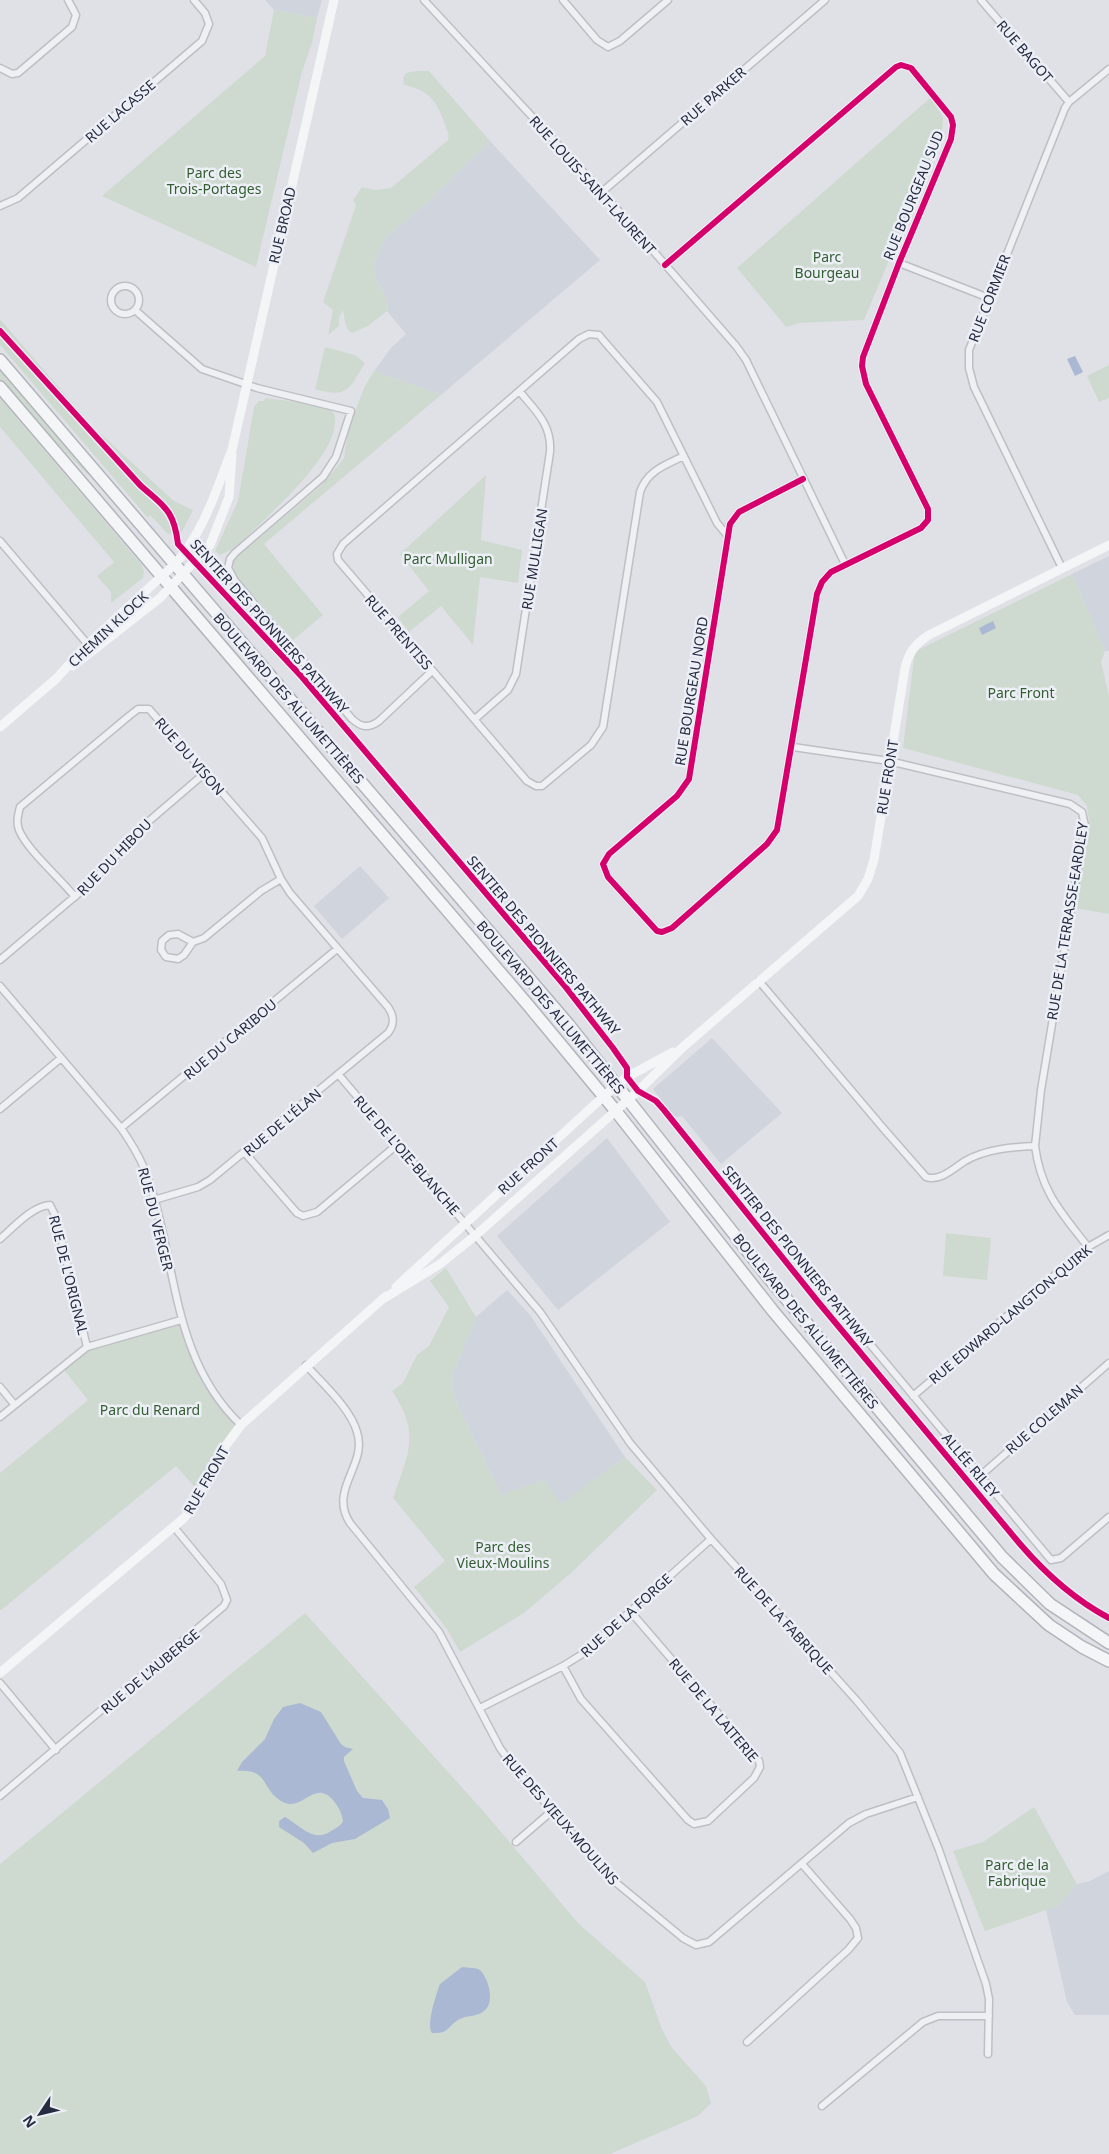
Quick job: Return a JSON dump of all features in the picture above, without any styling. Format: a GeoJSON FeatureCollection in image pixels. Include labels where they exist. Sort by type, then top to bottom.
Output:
{"type":"FeatureCollection","features":[{"type":"Feature","properties":{"kind":"highway","name":"BOULEVARD DES ALLUMETTIÈRES"},"geometry":{"type":"LineString","coordinates":[[0,360],[569,1025],[785,1298],[1011,1567],[1050,1604],[1109,1643]]}},
{"type":"Feature","properties":{"kind":"highway","name":"BOULEVARD DES ALLUMETTIÈRES"},"geometry":{"type":"LineString","coordinates":[[0,387],[528,1004],[604,1096],[773,1310],[994,1574],[1044,1621],[1076,1643],[1109,1661]]}},
{"type":"Feature","properties":{"kind":"street"},"geometry":{"type":"LineString","coordinates":[[0,68],[12,74],[18,73],[72,27],[76,15],[68,0]]}},
{"type":"Feature","properties":{"kind":"street","name":"RUE LACASSE"},"geometry":{"type":"LineString","coordinates":[[0,206],[18,198],[202,41],[209,24],[205,13],[194,0]]}},
{"type":"Feature","properties":{"kind":"street","name":"RUE BROAD"},"geometry":{"type":"LineString","coordinates":[[175,564],[186,552],[203,522],[232,450],[334,0]]}},
{"type":"Feature","properties":{"kind":"street","name":"RUE LOUIS-SAINT-LAURENT"},"geometry":{"type":"LineString","coordinates":[[424,0],[602,192],[742,353],[845,564]]}},
{"type":"Feature","properties":{"kind":"street"},"geometry":{"type":"LineString","coordinates":[[563,0],[597,40],[608,47],[620,41],[668,0]]}},
{"type":"Feature","properties":{"kind":"street","name":"RUE PARKER"},"geometry":{"type":"LineString","coordinates":[[602,192],[825,0]]}},
{"type":"Feature","properties":{"kind":"street","name":"RUE BAGOT"},"geometry":{"type":"LineString","coordinates":[[981,0],[1069,102]]}},
{"type":"Feature","properties":{"kind":"street","name":"RUE BOURGEAU SUD"},"geometry":{"type":"LineString","coordinates":[[665,265],[892,71],[901,66],[911,68],[947,110],[953,125],[951,139],[899,263],[866,349],[862,366],[866,384],[928,509],[928,520],[922,528],[845,564]]}},
{"type":"Feature","properties":{"kind":"street","name":"RUE CORMIER"},"geometry":{"type":"LineString","coordinates":[[1062,568],[971,377],[969,350],[1069,102],[1109,69]]}},
{"type":"Feature","properties":{"kind":"street"},"geometry":{"type":"LineString","coordinates":[[899,263],[989,298]]}},
{"type":"Feature","properties":{"kind":"street"},"geometry":{"type":"LineString","coordinates":[[125,286],[137,293],[138,302],[134,310],[126,314],[114,310],[111,297],[116,289],[125,286]]}},
{"type":"Feature","properties":{"kind":"street"},"geometry":{"type":"LineString","coordinates":[[134,310],[202,369],[246,384],[351,411],[336,457],[323,476],[235,553],[230,559],[228,568],[235,580],[352,718],[362,726],[373,725],[379,721],[432,671]]}},
{"type":"Feature","properties":{"kind":"street","name":"RUE PRENTISS"},"geometry":{"type":"LineString","coordinates":[[684,456],[654,471],[643,484],[640,492],[605,718],[597,739],[547,783],[536,786],[527,781],[341,566],[337,554],[343,544],[579,339],[593,333],[603,340],[657,402],[684,456],[717,523],[727,534]]}},
{"type":"Feature","properties":{"kind":"street","name":"RUE MULLIGAN"},"geometry":{"type":"LineString","coordinates":[[475,719],[508,690],[516,674],[550,452],[548,427],[520,392]]}},
{"type":"Feature","properties":{"kind":"street","name":"RUE BROAD"},"geometry":{"type":"LineString","coordinates":[[184,574],[210,545],[225,509],[231,483],[232,450]]}},
{"type":"Feature","properties":{"kind":"street","name":"RUE BOURGEAU NORD"},"geometry":{"type":"LineString","coordinates":[[803,479],[739,512],[730,524],[689,778],[677,796],[609,854],[603,864],[608,877],[652,928],[662,932],[672,928],[772,838],[780,821],[816,594],[826,577],[845,564]]}},
{"type":"Feature","properties":{"kind":"street"},"geometry":{"type":"LineString","coordinates":[[0,541],[90,648]]}},
{"type":"Feature","properties":{"kind":"street","name":"RUE FRONT"},"geometry":{"type":"LineString","coordinates":[[383,1299],[434,1268],[476,1235],[628,1099],[683,1047],[850,904],[864,888],[874,860],[905,668],[910,650],[915,644],[929,635],[1109,546]]}},
{"type":"Feature","properties":{"kind":"street","name":"CHEMIN KLOCK"},"geometry":{"type":"LineString","coordinates":[[0,727],[90,648],[175,564]]}},
{"type":"Feature","properties":{"kind":"street","name":"CHEMIN KLOCK"},"geometry":{"type":"LineString","coordinates":[[90,648],[171,588],[184,574]]}},
{"type":"Feature","properties":{"kind":"street","name":"RUE DU VISON"},"geometry":{"type":"LineString","coordinates":[[75,896],[30,846],[20,831],[17,818],[20,807],[138,709],[149,709],[262,838],[281,879],[337,949],[388,1007],[393,1021]]}},
{"type":"Feature","properties":{"kind":"street","name":"RUE DE LA TERRASSE-EARDLEY"},"geometry":{"type":"LineString","coordinates":[[792,747],[889,761],[1070,804],[1079,809],[1084,816],[1078,869],[1041,1090],[1035,1146],[1041,1177],[1052,1202],[1088,1247]]}},
{"type":"Feature","properties":{"kind":"street","name":"RUE DU HIBOU"},"geometry":{"type":"LineString","coordinates":[[0,960],[92,882],[142,827],[205,773]]}},
{"type":"Feature","properties":{"kind":"street"},"geometry":{"type":"LineString","coordinates":[[193,942],[178,934],[169,935],[162,941],[161,950],[166,957],[178,959],[184,955],[193,942],[204,938],[261,891],[281,879]]}},
{"type":"Feature","properties":{"kind":"street","name":"RUE DU CARIBOU"},"geometry":{"type":"LineString","coordinates":[[122,1128],[337,949]]}},
{"type":"Feature","properties":{"kind":"street"},"geometry":{"type":"LineString","coordinates":[[759,981],[882,1128],[926,1177],[938,1178],[966,1161],[984,1153],[1007,1148],[1035,1146]]}},
{"type":"Feature","properties":{"kind":"street","name":"RUE DU VERGER"},"geometry":{"type":"LineString","coordinates":[[0,986],[122,1128],[143,1166],[154,1200],[181,1320],[205,1377],[241,1424]]}},
{"type":"Feature","properties":{"kind":"street","name":"RUE DE L'ÉLAN"},"geometry":{"type":"LineString","coordinates":[[154,1200],[205,1184],[245,1153],[388,1033],[393,1021]]}},
{"type":"Feature","properties":{"kind":"street","name":"RUE FRONT"},"geometry":{"type":"LineString","coordinates":[[0,1673],[174,1527],[193,1506],[221,1452],[241,1424],[383,1299],[604,1096],[627,1077],[683,1047]]}},
{"type":"Feature","properties":{"kind":"street"},"geometry":{"type":"LineString","coordinates":[[0,1109],[60,1058]]}},
{"type":"Feature","properties":{"kind":"street","name":"RUE DE L'OIE-BLANCHE"},"geometry":{"type":"LineString","coordinates":[[338,1074],[476,1235]]}},
{"type":"Feature","properties":{"kind":"street"},"geometry":{"type":"LineString","coordinates":[[245,1153],[297,1213],[309,1216],[317,1212],[398,1144]]}},
{"type":"Feature","properties":{"kind":"street","name":"RUE DE L'ORIGNAL"},"geometry":{"type":"LineString","coordinates":[[0,1239],[39,1208],[50,1205],[53,1209],[87,1347]]}},
{"type":"Feature","properties":{"kind":"street","name":"RUE DE LA FABRIQUE"},"geometry":{"type":"LineString","coordinates":[[476,1235],[540,1312],[630,1443],[711,1540],[860,1705],[900,1753],[939,1850],[986,1984],[989,2016],[988,2054]]}},
{"type":"Feature","properties":{"kind":"street","name":"RUE EDWARD-LANGTON-QUIRK"},"geometry":{"type":"LineString","coordinates":[[913,1396],[1088,1247],[1109,1235]]}},
{"type":"Feature","properties":{"kind":"street","name":"ALLÉE RILEY"},"geometry":{"type":"LineString","coordinates":[[844,1314],[1051,1560],[1061,1558],[1109,1517]]}},
{"type":"Feature","properties":{"kind":"street"},"geometry":{"type":"LineString","coordinates":[[0,1417],[87,1347],[181,1320]]}},
{"type":"Feature","properties":{"kind":"street","name":"RUE COLEMAN"},"geometry":{"type":"LineString","coordinates":[[980,1476],[1109,1363]]}},
{"type":"Feature","properties":{"kind":"street","name":"RUE DES VIEUX-MOULINS"},"geometry":{"type":"LineString","coordinates":[[306,1365],[352,1419],[357,1431],[358,1454],[342,1500],[345,1515],[439,1632],[506,1757],[622,1889],[683,1938],[696,1945],[709,1942],[849,1823],[866,1814],[918,1797]]}},
{"type":"Feature","properties":{"kind":"street"},"geometry":{"type":"LineString","coordinates":[[0,1387],[14,1404]]}},
{"type":"Feature","properties":{"kind":"street","name":"RUE DE L'AUBERGE"},"geometry":{"type":"LineString","coordinates":[[0,1796],[224,1606],[227,1600],[220,1584],[174,1527]]}},
{"type":"Feature","properties":{"kind":"street","name":"RUE DE LA FORGE"},"geometry":{"type":"LineString","coordinates":[[480,1708],[563,1666],[592,1647],[711,1540]]}},
{"type":"Feature","properties":{"kind":"street","name":"RUE DE LA LAITERIE"},"geometry":{"type":"LineString","coordinates":[[563,1666],[582,1699],[688,1820],[694,1824],[708,1821],[754,1778],[760,1767],[759,1761],[630,1612]]}},
{"type":"Feature","properties":{"kind":"street"},"geometry":{"type":"LineString","coordinates":[[0,1683],[56,1750]]}},
{"type":"Feature","properties":{"kind":"street"},"geometry":{"type":"LineString","coordinates":[[516,1842],[552,1811]]}},
{"type":"Feature","properties":{"kind":"street"},"geometry":{"type":"LineString","coordinates":[[747,2042],[848,1950],[858,1938],[856,1928],[850,1919],[802,1864]]}},
{"type":"Feature","properties":{"kind":"street"},"geometry":{"type":"LineString","coordinates":[[822,2106],[923,2022],[938,2016],[989,2016]]}},
{"type":"Feature","properties":{"kind":"shaded area"},"geometry":{"type":"Polygon","coordinates":[[[265,0],[322,0],[317,18],[274,10],[265,0]]]}},
{"type":"Feature","properties":{"kind":"shaded area"},"geometry":{"type":"Polygon","coordinates":[[[490,141],[600,260],[441,395],[374,371],[391,348],[406,334],[387,311],[386,298],[376,278],[374,265],[385,238],[422,207],[490,141]]]}},
{"type":"Feature","properties":{"kind":"shaded area"},"geometry":{"type":"Polygon","coordinates":[[[1109,556],[1109,651],[1105,651],[1072,574],[1109,556]]]}},
{"type":"Feature","properties":{"kind":"shaded area"},"geometry":{"type":"Polygon","coordinates":[[[360,866],[389,898],[342,939],[314,906],[360,866]]]}},
{"type":"Feature","properties":{"kind":"shaded area"},"geometry":{"type":"Polygon","coordinates":[[[712,1038],[782,1113],[721,1164],[682,1116],[674,1118],[653,1089],[712,1038]]]}},
{"type":"Feature","properties":{"kind":"shaded area"},"geometry":{"type":"Polygon","coordinates":[[[607,1138],[670,1222],[558,1310],[497,1236],[607,1138]]]}},
{"type":"Feature","properties":{"kind":"shaded area"},"geometry":{"type":"Polygon","coordinates":[[[507,1290],[530,1315],[625,1457],[561,1505],[544,1480],[501,1495],[454,1397],[452,1376],[476,1317],[507,1290]]]}},
{"type":"Feature","properties":{"kind":"shaded area"},"geometry":{"type":"Polygon","coordinates":[[[1109,1871],[1109,2015],[1075,2015],[1067,2002],[1046,1910],[1058,1906],[1077,1884],[1090,1881],[1109,1871]]]}},
{"type":"Feature","properties":{"kind":"green space","name":"Parc des Trois-Portages"},"geometry":{"type":"Polygon","coordinates":[[[274,10],[317,18],[312,43],[302,72],[256,267],[102,196],[265,56],[274,10]]]}},
{"type":"Feature","properties":{"kind":"green space"},"geometry":{"type":"Polygon","coordinates":[[[429,71],[490,141],[422,207],[385,238],[374,265],[376,278],[386,298],[387,311],[368,326],[352,333],[346,326],[343,310],[339,318],[339,326],[328,335],[333,310],[323,302],[356,205],[353,200],[362,187],[375,190],[391,188],[448,140],[448,132],[439,109],[431,98],[420,90],[404,85],[403,78],[406,73],[429,71]]]}},
{"type":"Feature","properties":{"kind":"green space","name":"Parc Bourgeau"},"geometry":{"type":"Polygon","coordinates":[[[930,98],[943,117],[942,134],[864,320],[800,323],[786,327],[737,268],[930,98]]]}},
{"type":"Feature","properties":{"kind":"green space"},"geometry":{"type":"Polygon","coordinates":[[[0,319],[91,425],[174,501],[193,510],[182,532],[168,534],[150,515],[148,518],[0,345],[0,319]]]}},
{"type":"Feature","properties":{"kind":"green space"},"geometry":{"type":"Polygon","coordinates":[[[325,347],[355,355],[365,363],[351,385],[341,392],[334,393],[315,389],[325,347]]]}},
{"type":"Feature","properties":{"kind":"green space"},"geometry":{"type":"Polygon","coordinates":[[[1109,365],[1109,398],[1099,402],[1087,376],[1109,365]]]}},
{"type":"Feature","properties":{"kind":"green space"},"geometry":{"type":"Polygon","coordinates":[[[0,367],[91,472],[88,475],[41,427],[0,380],[0,367]]]}},
{"type":"Feature","properties":{"kind":"green space"},"geometry":{"type":"Polygon","coordinates":[[[374,371],[441,395],[264,544],[323,615],[293,640],[236,576],[233,560],[323,484],[344,458],[348,429],[365,386],[374,371]]]}},
{"type":"Feature","properties":{"kind":"green space"},"geometry":{"type":"Polygon","coordinates":[[[0,398],[141,564],[144,571],[143,578],[111,603],[111,592],[97,576],[114,562],[0,427],[0,398]]]}},
{"type":"Feature","properties":{"kind":"green space"},"geometry":{"type":"Polygon","coordinates":[[[265,398],[323,405],[334,413],[334,429],[327,447],[315,466],[299,485],[235,548],[220,555],[215,551],[238,501],[254,407],[259,401],[264,401],[265,398]]]}},
{"type":"Feature","properties":{"kind":"green space","name":"Parc Mulligan"},"geometry":{"type":"Polygon","coordinates":[[[486,475],[481,540],[522,550],[518,583],[480,577],[473,645],[441,606],[409,632],[398,617],[429,591],[400,554],[486,475]]]}},
{"type":"Feature","properties":{"kind":"green space","name":"Parc Front"},"geometry":{"type":"Polygon","coordinates":[[[1072,574],[1105,651],[1101,662],[1109,696],[1109,914],[1074,908],[1089,820],[1087,806],[1078,795],[903,748],[914,657],[918,650],[1072,574]]]}},
{"type":"Feature","properties":{"kind":"green space"},"geometry":{"type":"Polygon","coordinates":[[[946,1233],[991,1238],[987,1280],[943,1276],[946,1233]]]}},
{"type":"Feature","properties":{"kind":"green space","name":"Parc des Vieux-Moulins"},"geometry":{"type":"Polygon","coordinates":[[[446,1268],[476,1317],[452,1376],[454,1397],[501,1495],[544,1480],[561,1504],[625,1457],[657,1490],[571,1573],[524,1613],[460,1652],[447,1629],[414,1587],[445,1561],[393,1498],[407,1456],[409,1432],[407,1420],[392,1391],[403,1383],[417,1355],[429,1346],[449,1307],[430,1281],[446,1268]]]}},
{"type":"Feature","properties":{"kind":"green space","name":"Parc du Renard"},"geometry":{"type":"Polygon","coordinates":[[[181,1320],[205,1377],[241,1425],[200,1493],[176,1466],[0,1611],[0,1473],[88,1400],[61,1366],[77,1353],[181,1320]]]}},
{"type":"Feature","properties":{"kind":"green space"},"geometry":{"type":"Polygon","coordinates":[[[305,1613],[485,1813],[579,1924],[645,1982],[662,2029],[672,2048],[706,2086],[711,2103],[698,2116],[610,2154],[0,2154],[0,1864],[305,1613]]]}},
{"type":"Feature","properties":{"kind":"green space","name":"Parc de la Fabrique"},"geometry":{"type":"Polygon","coordinates":[[[1034,1807],[1077,1884],[1058,1906],[985,1931],[953,1851],[983,1842],[1034,1807]]]}},
{"type":"Feature","properties":{"kind":"water"},"geometry":{"type":"Polygon","coordinates":[[[1075,356],[1083,372],[1075,376],[1067,359],[1075,356]]]}},
{"type":"Feature","properties":{"kind":"water"},"geometry":{"type":"Polygon","coordinates":[[[993,621],[996,628],[982,635],[979,628],[993,621]]]}},
{"type":"Feature","properties":{"kind":"water"},"geometry":{"type":"Polygon","coordinates":[[[300,1703],[321,1712],[341,1744],[353,1749],[344,1757],[344,1761],[357,1791],[363,1798],[382,1800],[388,1809],[390,1818],[355,1839],[332,1843],[313,1853],[304,1843],[279,1827],[279,1821],[285,1817],[307,1832],[318,1835],[325,1834],[338,1827],[343,1821],[340,1810],[333,1800],[326,1794],[320,1793],[314,1794],[302,1801],[288,1804],[281,1801],[270,1791],[260,1776],[247,1771],[237,1771],[242,1762],[265,1739],[274,1719],[283,1707],[300,1703]]]}},
{"type":"Feature","properties":{"kind":"water"},"geometry":{"type":"Polygon","coordinates":[[[462,1967],[477,1969],[484,1975],[490,1991],[489,2003],[481,2013],[458,2020],[445,2031],[432,2033],[430,2029],[431,2017],[440,1984],[462,1967]]]}},
{"type":"Feature","properties":{"kind":"cycle path"},"geometry":{"type":"LineString","coordinates":[[665,265],[896,67],[901,65],[911,68],[951,117],[953,125],[951,139],[899,263],[863,357],[862,366],[866,384],[928,509],[928,520],[921,528],[831,572],[822,582],[817,594],[777,830],[767,844],[672,928],[662,932],[657,931],[608,877],[603,864],[609,854],[677,796],[689,779],[730,524],[739,512],[803,479]]}},
{"type":"Feature","properties":{"kind":"cycle path","name":"SENTIER DES PIONNIERS PATHWAY"},"geometry":{"type":"LineString","coordinates":[[0,331],[140,485],[166,509],[174,523],[178,544],[302,677],[564,985],[627,1068],[627,1077],[638,1091],[656,1101],[664,1110],[819,1303],[1020,1544],[1061,1585],[1084,1603],[1109,1618]]}}]}
